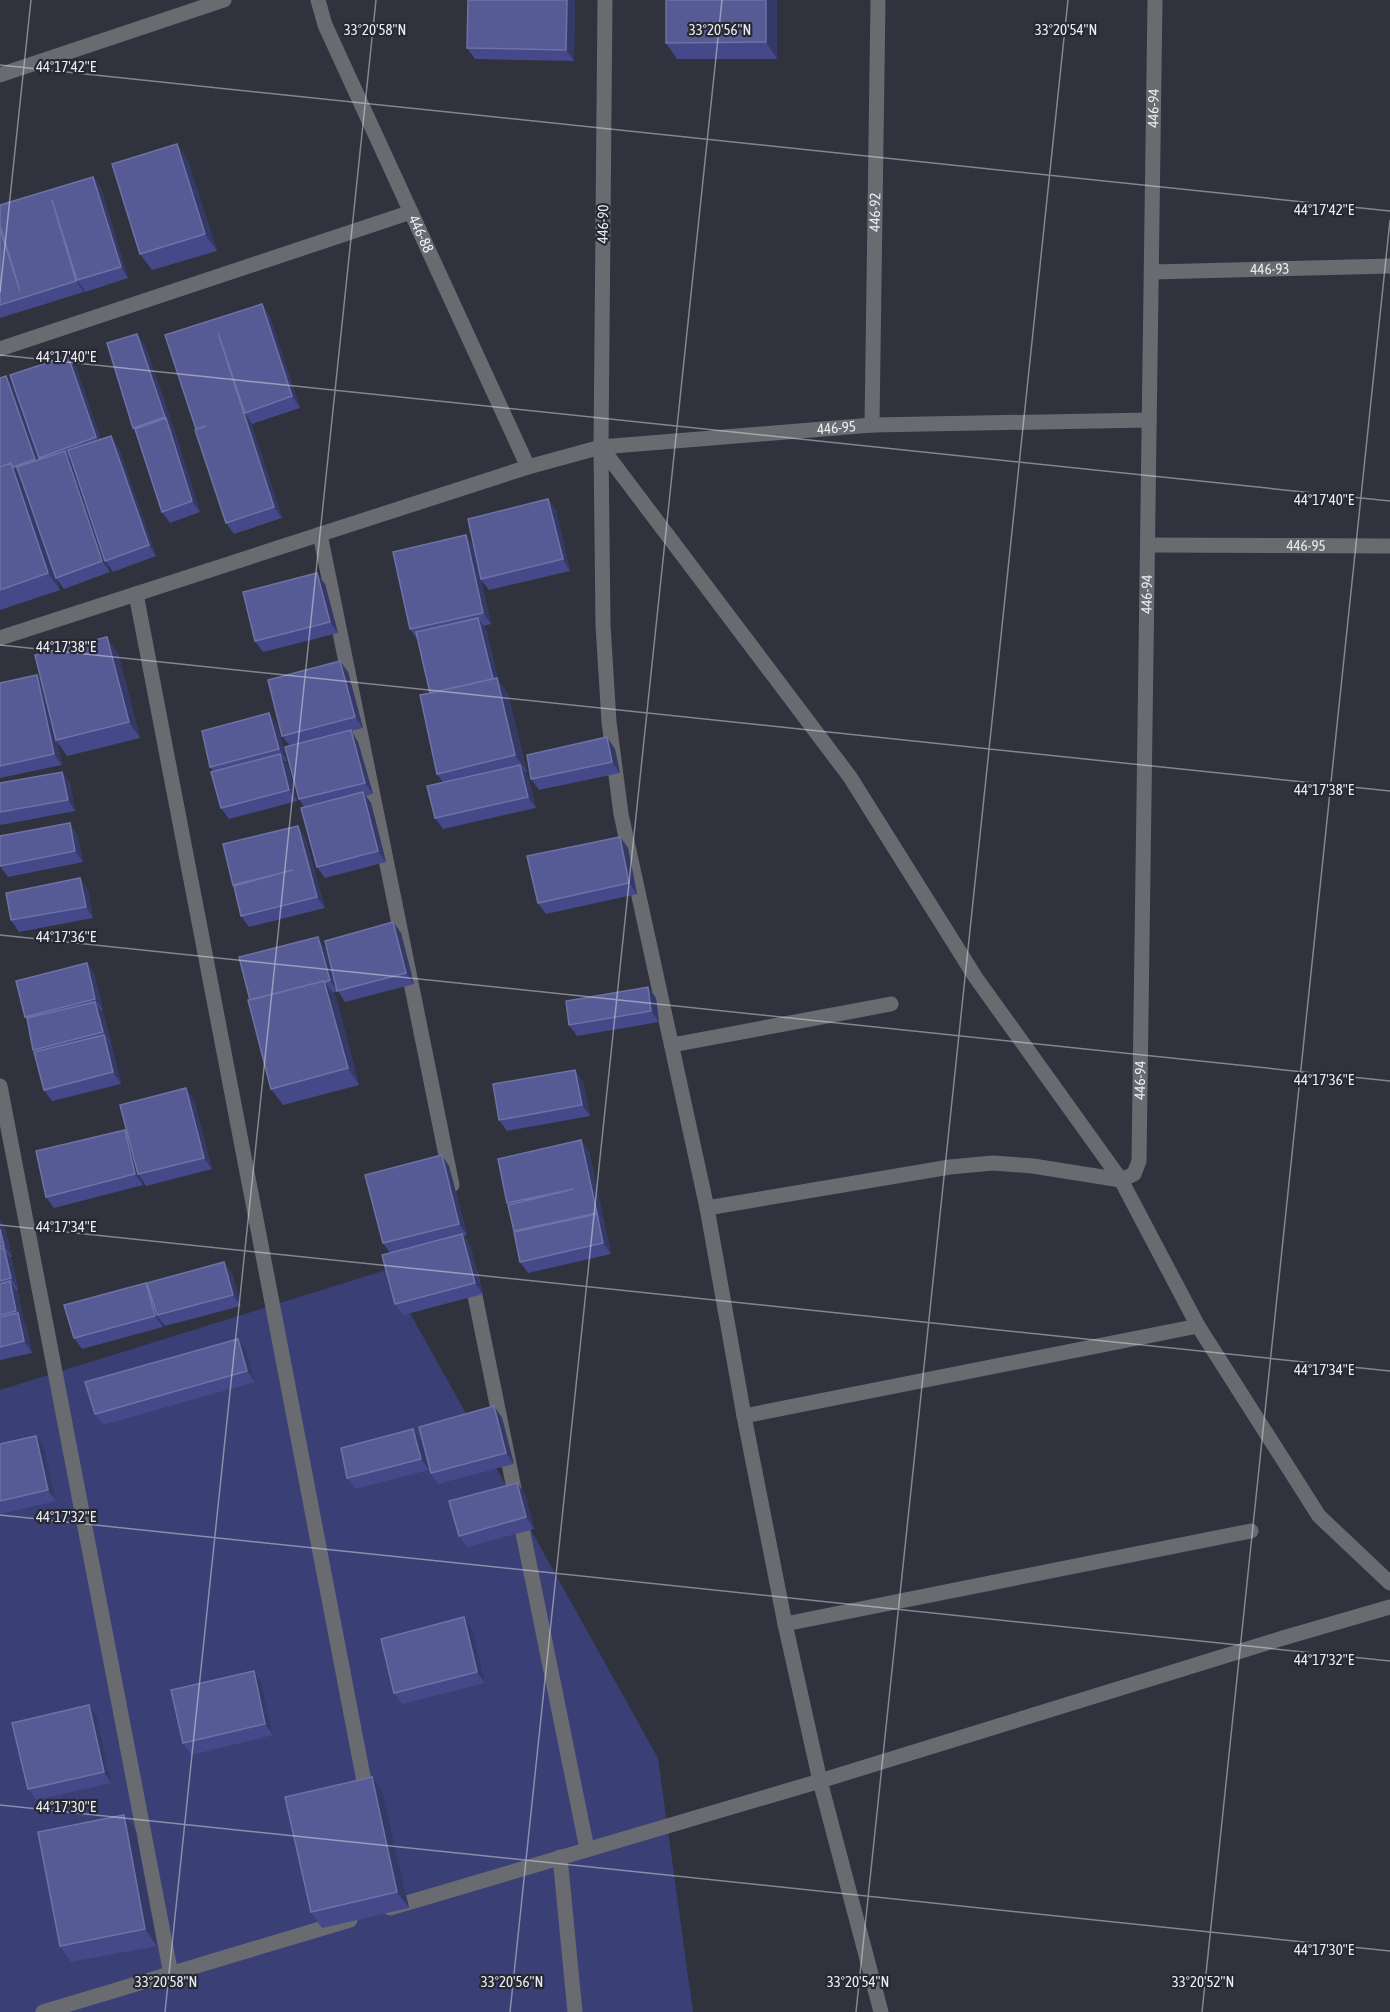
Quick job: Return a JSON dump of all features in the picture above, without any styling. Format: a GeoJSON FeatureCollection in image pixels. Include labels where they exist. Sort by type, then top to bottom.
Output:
{"type":"FeatureCollection","features":[{"type":"Feature","properties":{"kind":"street"},"geometry":{"type":"LineString","coordinates":[[0,75],[224,0]]}},
{"type":"Feature","properties":{"kind":"street","name":"446-88"},"geometry":{"type":"LineString","coordinates":[[318,0],[326,25],[528,467]]}},
{"type":"Feature","properties":{"kind":"street","name":"446-90"},"geometry":{"type":"LineString","coordinates":[[605,0],[601,447],[603,625],[609,722],[621,814],[707,1208],[744,1416],[785,1624],[820,1781],[881,2012]]}},
{"type":"Feature","properties":{"kind":"street","name":"446-92"},"geometry":{"type":"LineString","coordinates":[[873,425],[878,0]]}},
{"type":"Feature","properties":{"kind":"street","name":"446-94"},"geometry":{"type":"LineString","coordinates":[[1121,1180],[1134,1174],[1139,1161],[1155,0]]}},
{"type":"Feature","properties":{"kind":"street"},"geometry":{"type":"LineString","coordinates":[[0,349],[411,212]]}},
{"type":"Feature","properties":{"kind":"street","name":"446-93"},"geometry":{"type":"LineString","coordinates":[[1152,272],[1390,266]]}},
{"type":"Feature","properties":{"kind":"street","name":"446-95"},"geometry":{"type":"LineString","coordinates":[[0,638],[528,467],[601,447],[873,425],[1149,420]]}},
{"type":"Feature","properties":{"kind":"street"},"geometry":{"type":"LineString","coordinates":[[601,447],[850,777],[976,978],[1121,1180],[1198,1326],[1319,1516],[1390,1583]]}},
{"type":"Feature","properties":{"kind":"street"},"geometry":{"type":"LineString","coordinates":[[320,534],[456,1203]]}},
{"type":"Feature","properties":{"kind":"street","name":"446-95"},"geometry":{"type":"LineString","coordinates":[[1148,545],[1390,546]]}},
{"type":"Feature","properties":{"kind":"street"},"geometry":{"type":"LineString","coordinates":[[136,594],[370,1815]]}},
{"type":"Feature","properties":{"kind":"street"},"geometry":{"type":"LineString","coordinates":[[672,1045],[891,1004]]}},
{"type":"Feature","properties":{"kind":"street"},"geometry":{"type":"LineString","coordinates":[[0,1086],[171,1974]]}},
{"type":"Feature","properties":{"kind":"street"},"geometry":{"type":"LineString","coordinates":[[707,1208],[950,1167],[993,1163],[1033,1166],[1121,1180]]}},
{"type":"Feature","properties":{"kind":"street"},"geometry":{"type":"LineString","coordinates":[[468,1262],[587,1849]]}},
{"type":"Feature","properties":{"kind":"street"},"geometry":{"type":"LineString","coordinates":[[744,1416],[1198,1326]]}},
{"type":"Feature","properties":{"kind":"street"},"geometry":{"type":"LineString","coordinates":[[785,1624],[1251,1531]]}},
{"type":"Feature","properties":{"kind":"street"},"geometry":{"type":"LineString","coordinates":[[42,2012],[379,1909],[820,1781],[1282,1638],[1390,1607]]}},
{"type":"Feature","properties":{"kind":"street"},"geometry":{"type":"LineString","coordinates":[[560,1857],[575,2012]]}},
{"type":"Feature","properties":{"kind":"shaded area"},"geometry":{"type":"Polygon","coordinates":[[[386,1270],[658,1758],[693,2012],[0,2012],[0,1390],[386,1270]]]}},
{"type":"Feature","properties":{"kind":"building"},"geometry":{"type":"Polygon","coordinates":[[[468,0],[567,0],[566,50],[467,48],[468,0]]]}},
{"type":"Feature","properties":{"kind":"building"},"geometry":{"type":"Polygon","coordinates":[[[666,0],[766,0],[766,42],[666,43],[666,0]]]}},
{"type":"Feature","properties":{"kind":"building"},"geometry":{"type":"Polygon","coordinates":[[[177,144],[205,234],[140,254],[112,164],[177,144]]]}},
{"type":"Feature","properties":{"kind":"building"},"geometry":{"type":"Polygon","coordinates":[[[93,177],[121,267],[77,280],[52,200],[76,281],[0,305],[0,229],[20,291],[0,225],[0,205],[93,177]]]}},
{"type":"Feature","properties":{"kind":"building"},"geometry":{"type":"Polygon","coordinates":[[[262,304],[292,396],[245,413],[218,333],[274,507],[226,523],[195,430],[206,426],[196,429],[165,335],[262,304]]]}},
{"type":"Feature","properties":{"kind":"building"},"geometry":{"type":"Polygon","coordinates":[[[137,334],[165,417],[133,428],[107,343],[137,334]]]}},
{"type":"Feature","properties":{"kind":"building"},"geometry":{"type":"Polygon","coordinates":[[[68,356],[96,437],[39,458],[10,375],[68,356]]]}},
{"type":"Feature","properties":{"kind":"building"},"geometry":{"type":"Polygon","coordinates":[[[6,376],[35,459],[13,467],[11,463],[0,467],[0,378],[6,376]]]}},
{"type":"Feature","properties":{"kind":"building"},"geometry":{"type":"Polygon","coordinates":[[[166,418],[192,501],[162,512],[135,429],[166,418]]]}},
{"type":"Feature","properties":{"kind":"building"},"geometry":{"type":"Polygon","coordinates":[[[111,436],[149,545],[105,561],[68,450],[111,436]]]}},
{"type":"Feature","properties":{"kind":"building"},"geometry":{"type":"Polygon","coordinates":[[[65,451],[102,561],[56,578],[17,467],[65,451]]]}},
{"type":"Feature","properties":{"kind":"building"},"geometry":{"type":"Polygon","coordinates":[[[11,463],[48,573],[0,590],[0,467],[11,463]]]}},
{"type":"Feature","properties":{"kind":"building"},"geometry":{"type":"Polygon","coordinates":[[[548,499],[563,559],[481,579],[468,519],[548,499]]]}},
{"type":"Feature","properties":{"kind":"building"},"geometry":{"type":"Polygon","coordinates":[[[466,535],[483,613],[410,629],[393,552],[466,535]]]}},
{"type":"Feature","properties":{"kind":"building"},"geometry":{"type":"Polygon","coordinates":[[[317,573],[330,622],[255,641],[243,592],[317,573]]]}},
{"type":"Feature","properties":{"kind":"building"},"geometry":{"type":"Polygon","coordinates":[[[478,618],[493,679],[430,693],[416,632],[478,618]]]}},
{"type":"Feature","properties":{"kind":"building"},"geometry":{"type":"Polygon","coordinates":[[[107,637],[129,722],[56,740],[35,655],[107,637]]]}},
{"type":"Feature","properties":{"kind":"building"},"geometry":{"type":"Polygon","coordinates":[[[340,661],[355,717],[282,736],[268,680],[340,661]]]}},
{"type":"Feature","properties":{"kind":"building"},"geometry":{"type":"Polygon","coordinates":[[[37,675],[54,754],[0,766],[0,683],[37,675]]]}},
{"type":"Feature","properties":{"kind":"building"},"geometry":{"type":"Polygon","coordinates":[[[497,678],[515,755],[437,774],[420,695],[497,678]]]}},
{"type":"Feature","properties":{"kind":"building"},"geometry":{"type":"Polygon","coordinates":[[[269,713],[279,749],[210,767],[202,731],[269,713]]]}},
{"type":"Feature","properties":{"kind":"building"},"geometry":{"type":"Polygon","coordinates":[[[351,730],[365,783],[299,799],[285,747],[351,730]]]}},
{"type":"Feature","properties":{"kind":"building"},"geometry":{"type":"Polygon","coordinates":[[[607,737],[612,762],[531,779],[527,755],[607,737]]]}},
{"type":"Feature","properties":{"kind":"building"},"geometry":{"type":"Polygon","coordinates":[[[280,754],[289,790],[221,808],[211,772],[280,754]]]}},
{"type":"Feature","properties":{"kind":"building"},"geometry":{"type":"Polygon","coordinates":[[[520,765],[528,797],[435,818],[427,786],[520,765]]]}},
{"type":"Feature","properties":{"kind":"building"},"geometry":{"type":"Polygon","coordinates":[[[62,772],[68,800],[0,812],[0,783],[62,772]]]}},
{"type":"Feature","properties":{"kind":"building"},"geometry":{"type":"Polygon","coordinates":[[[363,792],[378,851],[317,867],[301,808],[363,792]]]}},
{"type":"Feature","properties":{"kind":"building"},"geometry":{"type":"Polygon","coordinates":[[[70,823],[75,851],[0,866],[0,836],[70,823]]]}},
{"type":"Feature","properties":{"kind":"building"},"geometry":{"type":"Polygon","coordinates":[[[298,826],[317,897],[241,916],[234,886],[293,870],[233,885],[223,844],[298,826]]]}},
{"type":"Feature","properties":{"kind":"building"},"geometry":{"type":"Polygon","coordinates":[[[620,837],[629,883],[538,903],[527,856],[620,837]]]}},
{"type":"Feature","properties":{"kind":"building"},"geometry":{"type":"Polygon","coordinates":[[[80,878],[86,907],[11,920],[6,893],[80,878]]]}},
{"type":"Feature","properties":{"kind":"building"},"geometry":{"type":"Polygon","coordinates":[[[393,922],[406,973],[337,991],[325,941],[393,922]]]}},
{"type":"Feature","properties":{"kind":"building"},"geometry":{"type":"Polygon","coordinates":[[[318,937],[330,980],[250,1000],[239,957],[318,937]]]}},
{"type":"Feature","properties":{"kind":"building"},"geometry":{"type":"Polygon","coordinates":[[[87,963],[95,999],[25,1017],[16,981],[87,963]]]}},
{"type":"Feature","properties":{"kind":"building"},"geometry":{"type":"Polygon","coordinates":[[[324,981],[348,1068],[271,1089],[248,1000],[324,981]]]}},
{"type":"Feature","properties":{"kind":"building"},"geometry":{"type":"Polygon","coordinates":[[[648,987],[651,1011],[569,1025],[566,1001],[648,987]]]}},
{"type":"Feature","properties":{"kind":"building"},"geometry":{"type":"Polygon","coordinates":[[[95,1002],[103,1032],[33,1050],[27,1018],[95,1002]]]}},
{"type":"Feature","properties":{"kind":"building"},"geometry":{"type":"Polygon","coordinates":[[[104,1035],[113,1072],[44,1090],[34,1052],[104,1035]]]}},
{"type":"Feature","properties":{"kind":"building"},"geometry":{"type":"Polygon","coordinates":[[[575,1070],[582,1105],[499,1120],[493,1084],[575,1070]]]}},
{"type":"Feature","properties":{"kind":"building"},"geometry":{"type":"Polygon","coordinates":[[[186,1088],[204,1158],[138,1174],[120,1105],[186,1088]]]}},
{"type":"Feature","properties":{"kind":"building"},"geometry":{"type":"Polygon","coordinates":[[[125,1130],[135,1174],[46,1197],[36,1151],[125,1130]]]}},
{"type":"Feature","properties":{"kind":"building"},"geometry":{"type":"Polygon","coordinates":[[[581,1140],[597,1213],[514,1231],[508,1205],[574,1189],[507,1203],[498,1159],[581,1140]]]}},
{"type":"Feature","properties":{"kind":"building"},"geometry":{"type":"Polygon","coordinates":[[[442,1155],[459,1224],[383,1243],[365,1175],[442,1155]]]}},
{"type":"Feature","properties":{"kind":"building"},"geometry":{"type":"Polygon","coordinates":[[[597,1214],[603,1243],[520,1262],[514,1232],[597,1214]]]}},
{"type":"Feature","properties":{"kind":"building"},"geometry":{"type":"Polygon","coordinates":[[[0,1229],[4,1246],[0,1247],[0,1229]]]}},
{"type":"Feature","properties":{"kind":"building"},"geometry":{"type":"Polygon","coordinates":[[[462,1234],[475,1283],[395,1304],[382,1255],[462,1234]]]}},
{"type":"Feature","properties":{"kind":"building"},"geometry":{"type":"Polygon","coordinates":[[[4,1248],[11,1278],[0,1281],[0,1249],[4,1248]]]}},
{"type":"Feature","properties":{"kind":"building"},"geometry":{"type":"Polygon","coordinates":[[[224,1262],[233,1295],[157,1315],[147,1283],[224,1262]]]}},
{"type":"Feature","properties":{"kind":"building"},"geometry":{"type":"Polygon","coordinates":[[[10,1281],[16,1311],[0,1315],[0,1284],[10,1281]]]}},
{"type":"Feature","properties":{"kind":"building"},"geometry":{"type":"Polygon","coordinates":[[[146,1283],[155,1316],[74,1338],[64,1305],[146,1283]]]}},
{"type":"Feature","properties":{"kind":"building"},"geometry":{"type":"Polygon","coordinates":[[[18,1313],[24,1341],[0,1347],[0,1317],[18,1313]]]}},
{"type":"Feature","properties":{"kind":"building"},"geometry":{"type":"Polygon","coordinates":[[[238,1339],[247,1371],[95,1414],[85,1382],[238,1339]]]}},
{"type":"Feature","properties":{"kind":"building"},"geometry":{"type":"Polygon","coordinates":[[[494,1406],[506,1453],[431,1473],[419,1427],[494,1406]]]}},
{"type":"Feature","properties":{"kind":"building"},"geometry":{"type":"Polygon","coordinates":[[[413,1429],[421,1459],[347,1478],[341,1448],[413,1429]]]}},
{"type":"Feature","properties":{"kind":"building"},"geometry":{"type":"Polygon","coordinates":[[[36,1436],[48,1490],[0,1501],[0,1444],[36,1436]]]}},
{"type":"Feature","properties":{"kind":"building"},"geometry":{"type":"Polygon","coordinates":[[[517,1483],[526,1517],[459,1536],[449,1501],[517,1483]]]}},
{"type":"Feature","properties":{"kind":"building"},"geometry":{"type":"Polygon","coordinates":[[[464,1617],[477,1672],[394,1693],[381,1639],[464,1617]]]}},
{"type":"Feature","properties":{"kind":"building"},"geometry":{"type":"Polygon","coordinates":[[[254,1671],[265,1724],[183,1743],[171,1690],[254,1671]]]}},
{"type":"Feature","properties":{"kind":"building"},"geometry":{"type":"Polygon","coordinates":[[[89,1705],[104,1772],[28,1789],[12,1723],[89,1705]]]}},
{"type":"Feature","properties":{"kind":"building"},"geometry":{"type":"Polygon","coordinates":[[[372,1777],[397,1892],[311,1912],[285,1797],[372,1777]]]}},
{"type":"Feature","properties":{"kind":"building"},"geometry":{"type":"Polygon","coordinates":[[[124,1815],[145,1929],[60,1946],[38,1832],[124,1815]]]}}]}
